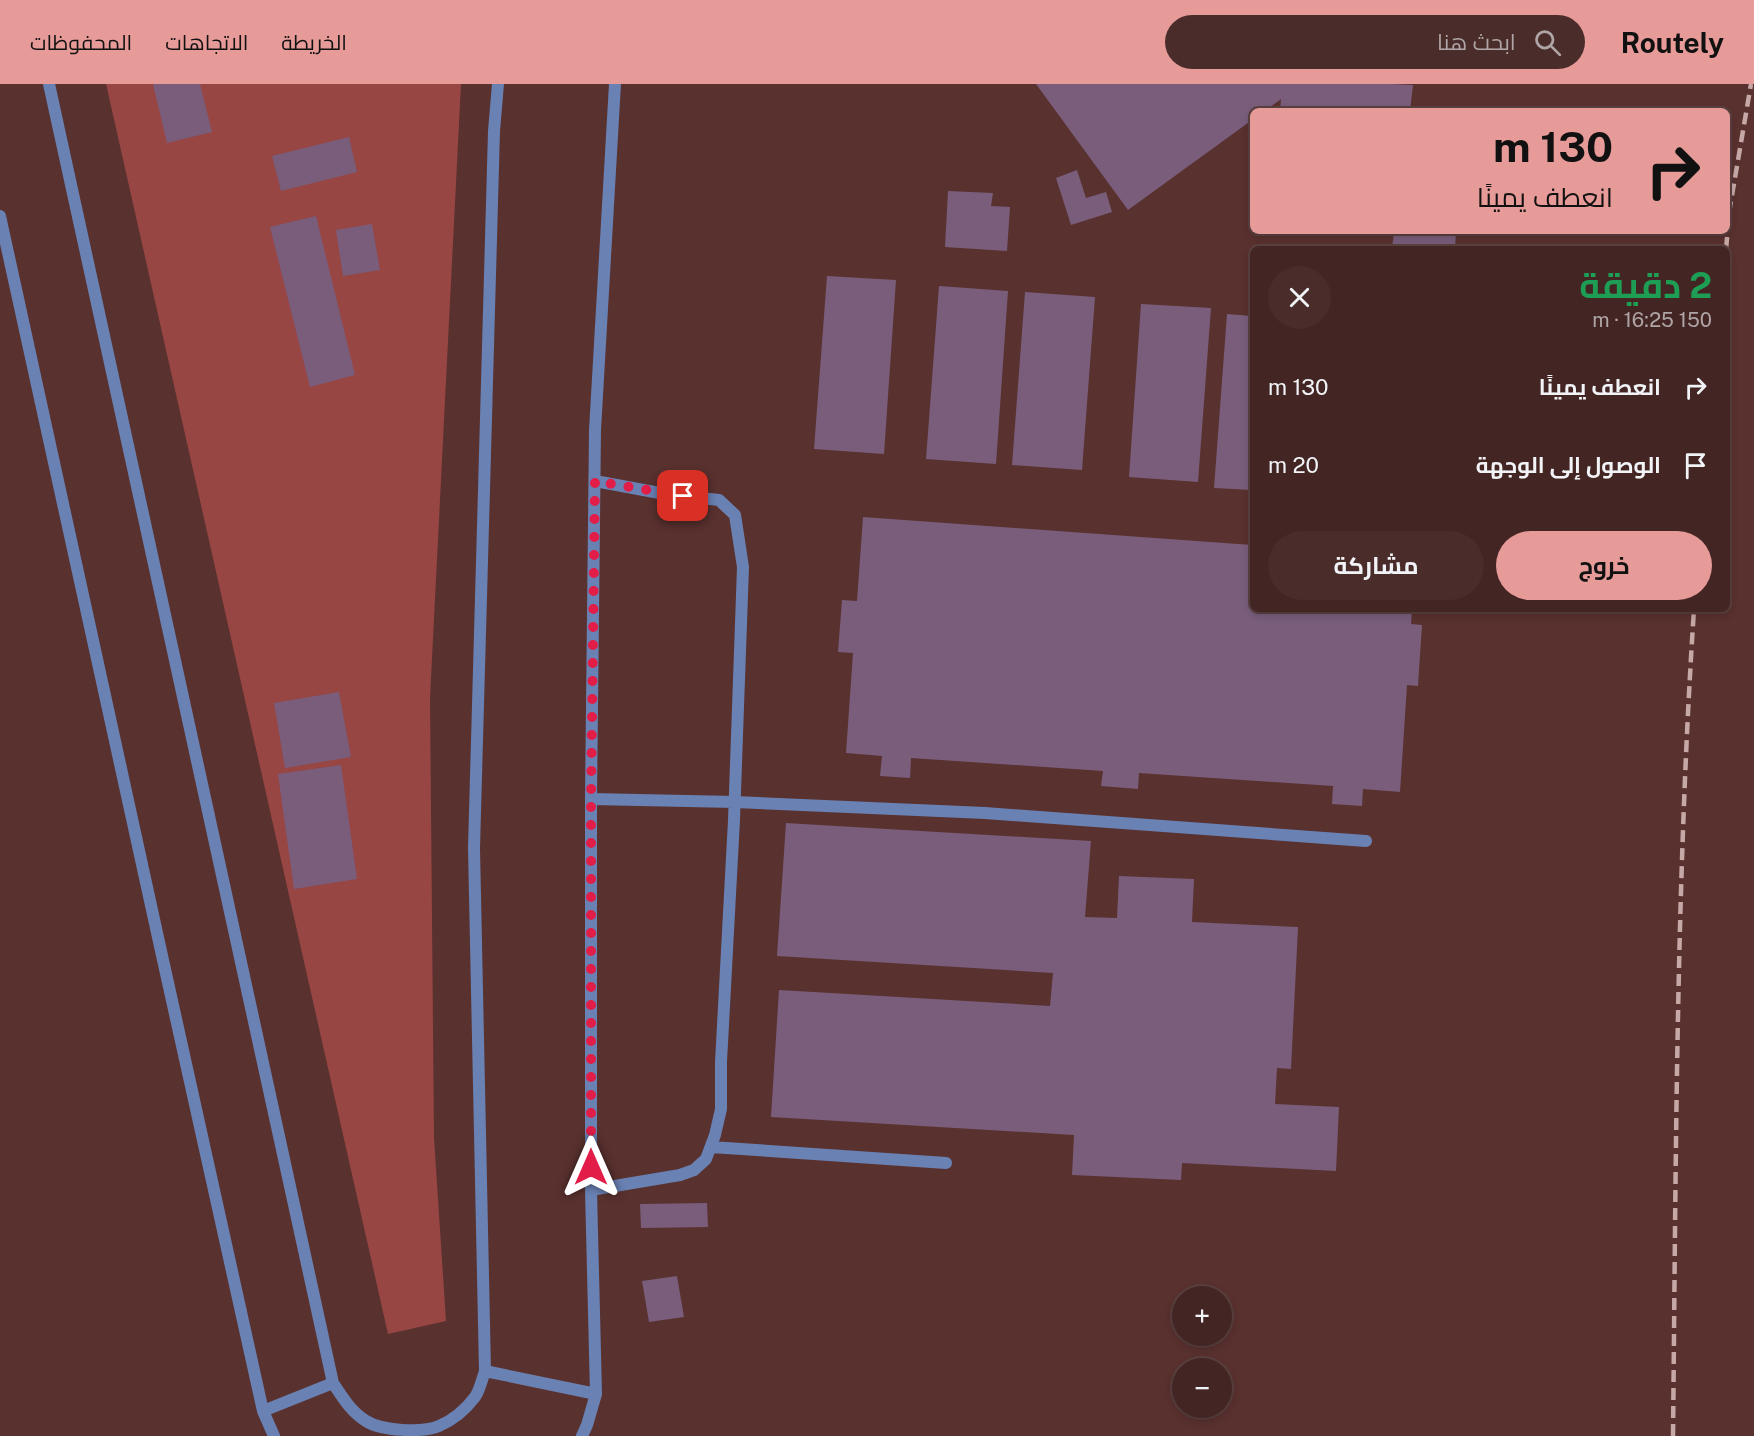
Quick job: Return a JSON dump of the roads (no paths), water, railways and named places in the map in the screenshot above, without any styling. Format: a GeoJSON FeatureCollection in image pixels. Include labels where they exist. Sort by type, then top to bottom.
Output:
{"type":"FeatureCollection","features":[{"type":"Feature","properties":{"kind":"street"},"geometry":{"type":"LineString","coordinates":[[50,84],[333,1383],[349,1408],[368,1422],[387,1429],[410,1430],[437,1427],[461,1413],[476,1395],[485,1371],[474,848],[494,131],[498,84]]}},
{"type":"Feature","properties":{"kind":"street"},"geometry":{"type":"LineString","coordinates":[[582,1436],[596,1394],[591,1190],[591,800],[595,481],[615,84]]}},
{"type":"Feature","properties":{"kind":"street"},"geometry":{"type":"LineString","coordinates":[[0,216],[263,1411],[274,1436]]}},
{"type":"Feature","properties":{"kind":"street"},"geometry":{"type":"LineString","coordinates":[[591,1190],[680,1175],[694,1170],[706,1159],[715,1135],[721,1109],[721,1062],[735,802],[743,567],[735,515],[719,500],[665,494],[595,481]]}},
{"type":"Feature","properties":{"kind":"street"},"geometry":{"type":"LineString","coordinates":[[591,800],[735,802],[985,813],[1366,841]]}},
{"type":"Feature","properties":{"kind":"street"},"geometry":{"type":"LineString","coordinates":[[711,1147],[946,1163]]}},
{"type":"Feature","properties":{"kind":"street"},"geometry":{"type":"LineString","coordinates":[[485,1371],[596,1394]]}},
{"type":"Feature","properties":{"kind":"street"},"geometry":{"type":"LineString","coordinates":[[263,1411],[333,1383]]}},
{"type":"Feature","properties":{"kind":"railway"},"geometry":{"type":"LineString","coordinates":[[1730,207],[1751,84]]}},
{"type":"Feature","properties":{"kind":"railway"},"geometry":{"type":"LineString","coordinates":[[1726,246],[1727,234]]}},
{"type":"Feature","properties":{"kind":"railway"},"geometry":{"type":"LineString","coordinates":[[1673,1436],[1680,919],[1694,612]]}}]}
